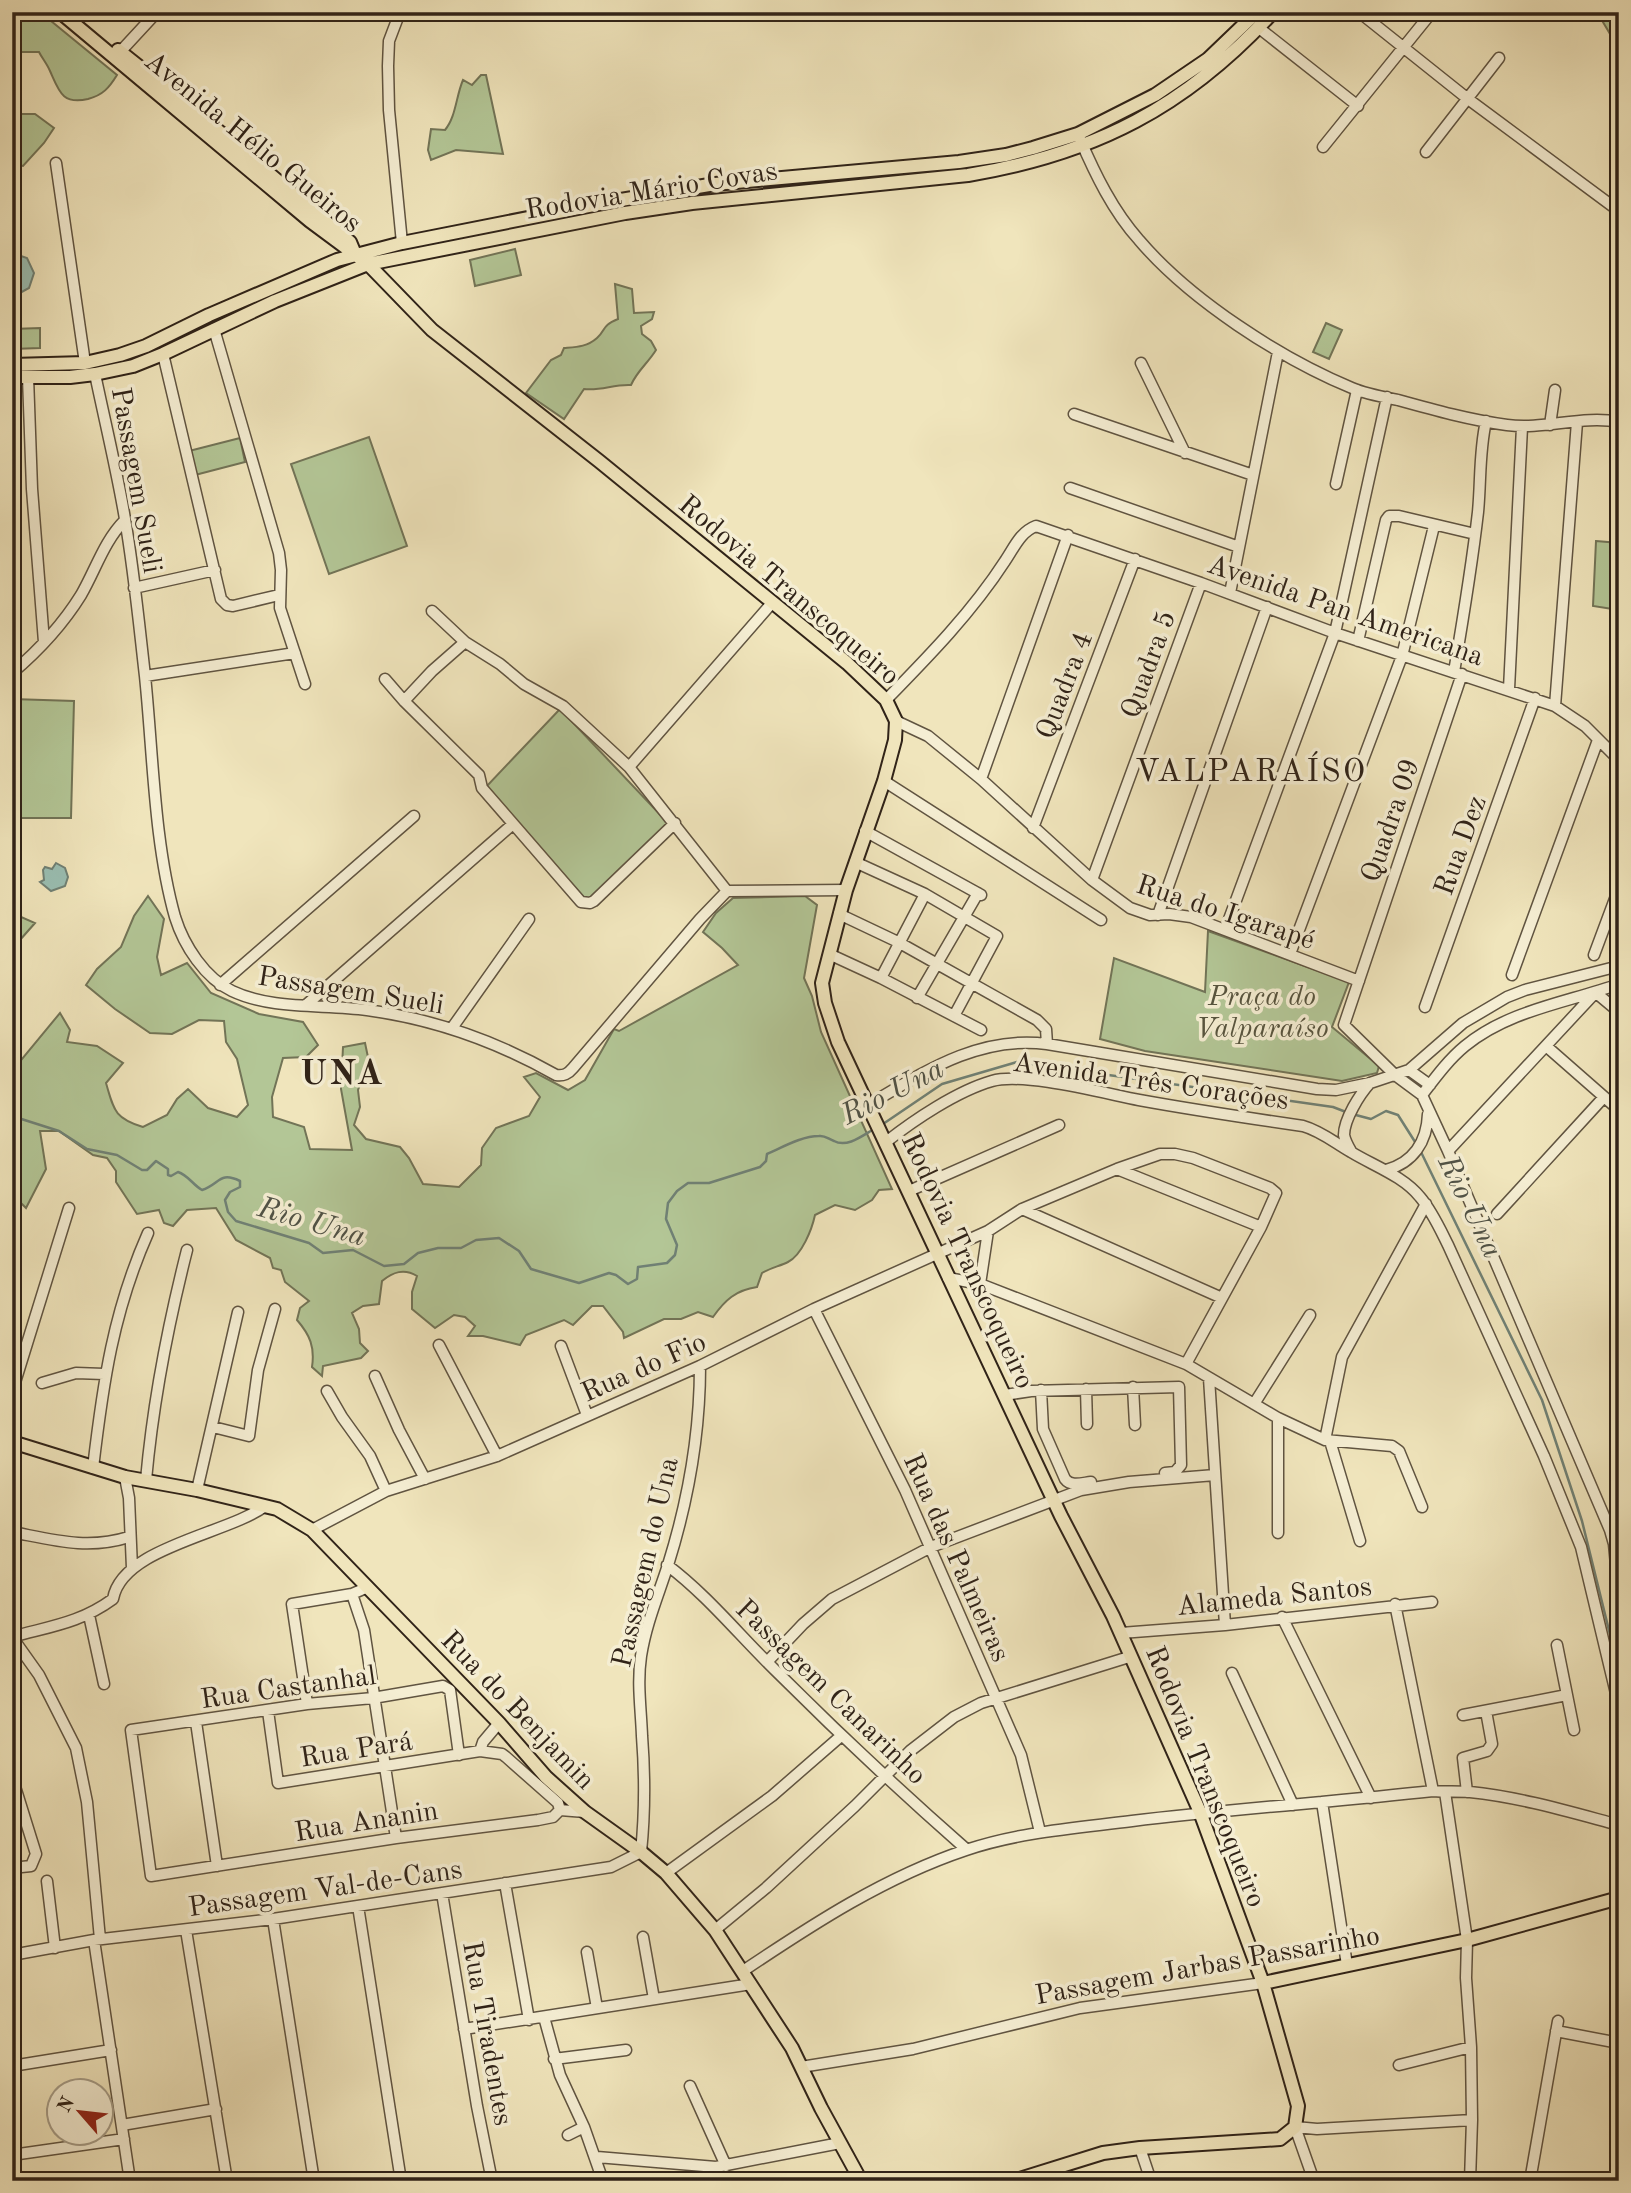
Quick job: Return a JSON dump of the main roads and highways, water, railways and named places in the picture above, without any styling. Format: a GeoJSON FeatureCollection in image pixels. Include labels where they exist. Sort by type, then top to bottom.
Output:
{"type":"FeatureCollection","features":[{"type":"Feature","properties":{"kind":"main road","name":"Avenida Hélio Gueiros"},"geometry":{"type":"LineString","coordinates":[[60,12],[310,221],[355,254]]}},
{"type":"Feature","properties":{"kind":"main road","name":"Avenida Hélio Gueiros"},"geometry":{"type":"LineString","coordinates":[[72,12],[281,182],[350,242],[355,254]]}},
{"type":"Feature","properties":{"kind":"main road","name":"Rodovia Mário Covas"},"geometry":{"type":"LineString","coordinates":[[12,365],[85,363],[146,346],[268,289],[355,254],[402,243],[715,184],[959,162],[1006,155],[1079,134],[1155,95],[1215,52],[1257,12]]}},
{"type":"Feature","properties":{"kind":"main road","name":"Rodovia Mário Covas"},"geometry":{"type":"LineString","coordinates":[[12,377],[95,374],[133,366],[332,277],[368,264],[639,211],[717,200],[995,171],[1084,147],[1128,127],[1181,94],[1238,50],[1273,12]]}},
{"type":"Feature","properties":{"kind":"main road","name":"Rodovia Transcoqueiro"},"geometry":{"type":"LineString","coordinates":[[355,254],[432,330],[600,461],[847,663],[886,700],[897,721],[884,781],[839,914],[822,982],[825,1003],[838,1042],[948,1278],[1121,1633],[1129,1657],[1200,1812],[1263,1983],[1295,2092],[1298,2117],[1295,2127],[1288,2135],[1272,2141],[1140,2148],[1103,2153],[1013,2181]]}},
{"type":"Feature","properties":{"kind":"main road","name":"Rua do Benjamin"},"geometry":{"type":"LineString","coordinates":[[12,1442],[125,1477],[197,1490],[277,1510],[312,1530],[499,1723],[546,1777],[585,1812],[666,1873],[715,1930],[792,2048],[861,2181]]}},
{"type":"Feature","properties":{"kind":"main road","name":"Passagem Jarbas Passarinho"},"geometry":{"type":"LineString","coordinates":[[1263,1983],[1467,1940],[1619,1898]]}},
{"type":"Feature","properties":{"kind":"water"},"geometry":{"type":"Polygon","coordinates":[[[18,255],[27,258],[34,273],[29,288],[18,294],[12,291],[12,257],[18,255]]]}},
{"type":"Feature","properties":{"kind":"water"},"geometry":{"type":"Polygon","coordinates":[[[56,863],[65,868],[68,877],[65,886],[51,891],[40,882],[44,880],[45,867],[52,869],[56,863]]]}},
{"type":"Feature","properties":{"kind":"waterway","name":"Rio Una"},"geometry":{"type":"LineString","coordinates":[[883,1124],[942,1084],[1017,1062],[1333,1107],[1346,1112]]}},
{"type":"Feature","properties":{"kind":"waterway","name":"Rio Una"},"geometry":{"type":"LineString","coordinates":[[1352,1114],[1371,1119],[1386,1111],[1398,1115],[1417,1145]]}},
{"type":"Feature","properties":{"kind":"waterway","name":"Rio Una"},"geometry":{"type":"LineString","coordinates":[[12,1116],[59,1131],[87,1149],[117,1155],[142,1170],[147,1170],[156,1161],[168,1169],[168,1175],[182,1173],[202,1190],[223,1178],[240,1181],[240,1187],[230,1192],[225,1200],[228,1212],[236,1221],[309,1243],[323,1253],[353,1250],[384,1266],[404,1264],[418,1253],[438,1248],[461,1248],[476,1240],[499,1238],[519,1251],[531,1269],[579,1283],[609,1273],[628,1284],[637,1279],[638,1267],[667,1263],[675,1255],[677,1245],[666,1219],[668,1203],[677,1191],[688,1183],[709,1183],[760,1167],[766,1161],[767,1154],[806,1138],[823,1136],[844,1143],[874,1129]]}},
{"type":"Feature","properties":{"kind":"waterway","name":"Rio Una"},"geometry":{"type":"LineString","coordinates":[[1420,1150],[1542,1400],[1582,1521],[1619,1671]]}},
{"type":"Feature","properties":{"kind":"district","name":"VALPARAÍSO"},"geometry":{"type":"Point","coordinates":[1251,770]}},
{"type":"Feature","properties":{"kind":"district","name":"UNA"},"geometry":{"type":"Point","coordinates":[342,1072]}},
{"type":"Feature","properties":{"kind":"park label","name":"Praça do Valparaíso"},"geometry":{"type":"Point","coordinates":[1262,1011]}}]}
